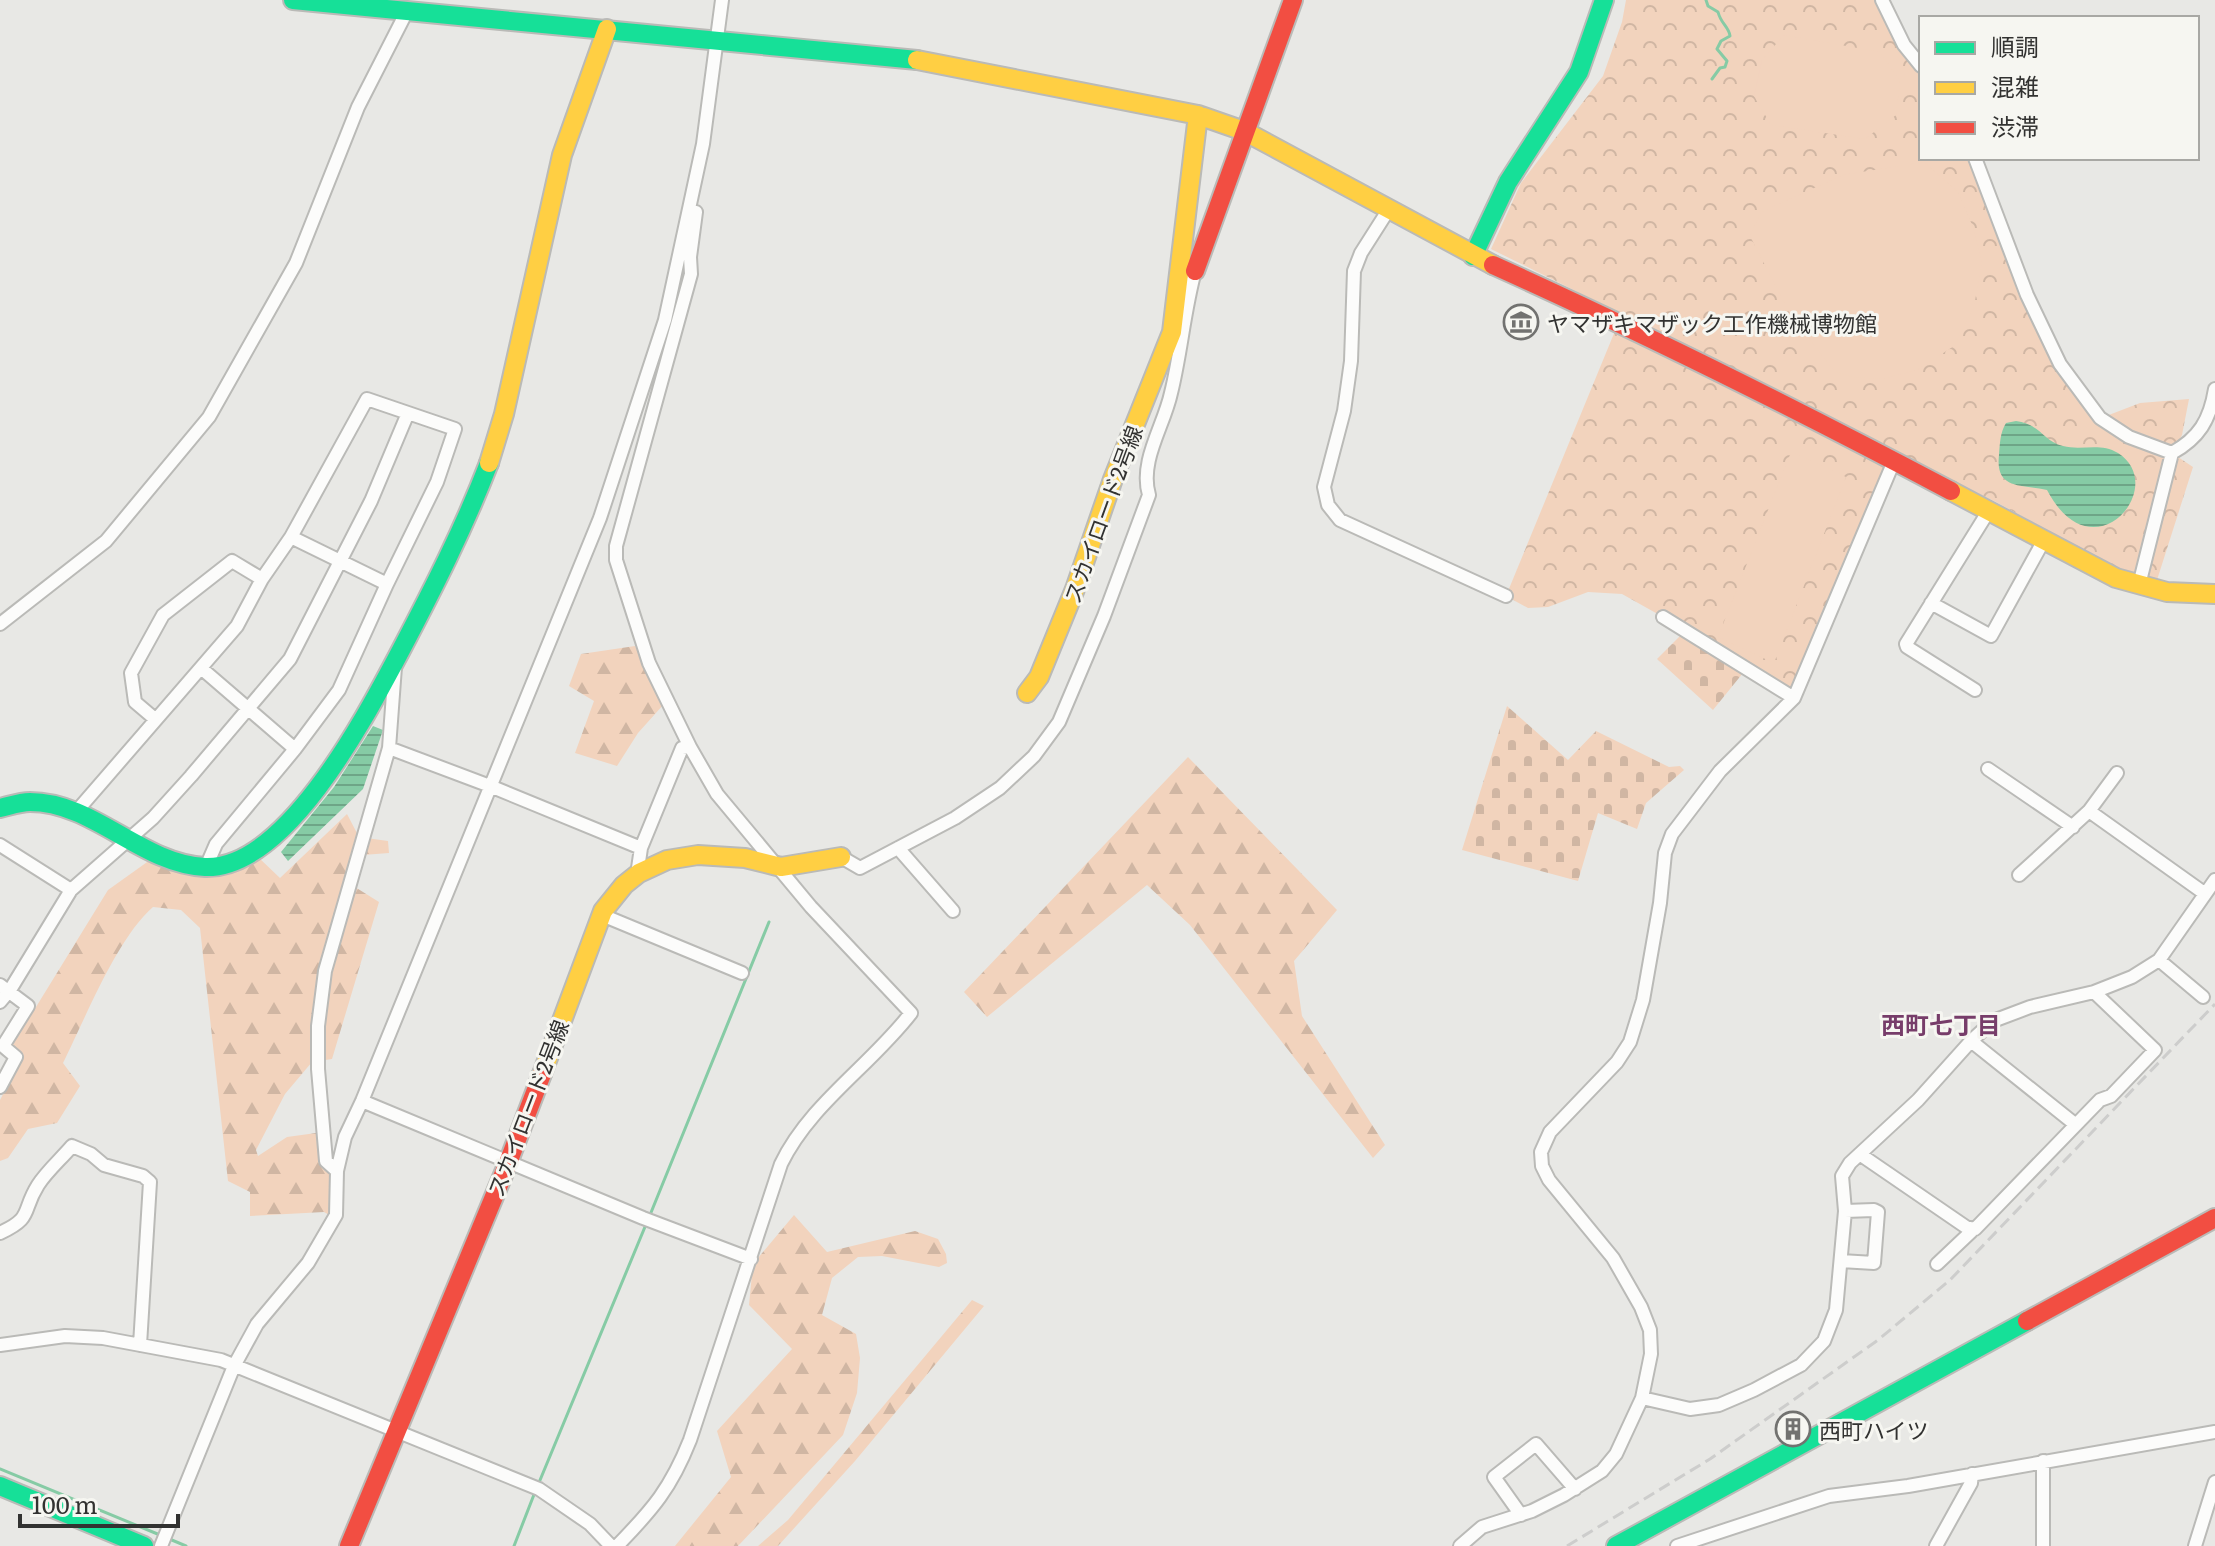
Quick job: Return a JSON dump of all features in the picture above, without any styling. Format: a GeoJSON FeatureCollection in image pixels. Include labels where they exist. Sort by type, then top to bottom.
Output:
{"type":"FeatureCollection","features":[{"type":"Feature","properties":{"kind":"street"},"geometry":{"type":"LineString","coordinates":[[293,0],[937,62],[1198,115],[1244,131],[1473,256],[1688,355],[2116,578],[2167,592],[2215,594]]}},
{"type":"Feature","properties":{"kind":"street"},"geometry":{"type":"LineString","coordinates":[[163,1540],[234,1366],[257,1324],[285,1293],[336,1215],[337,1171],[345,1137],[600,518],[665,320],[700,158],[722,0]]}},
{"type":"Feature","properties":{"kind":"street"},"geometry":{"type":"LineString","coordinates":[[841,857],[860,868],[955,818],[1000,788],[1034,756],[1059,722],[1104,616],[1149,495],[1145,482],[1156,432],[1171,396],[1195,271],[1293,0]]}},
{"type":"Feature","properties":{"kind":"street"},"geometry":{"type":"LineString","coordinates":[[1473,256],[1508,182],[1579,72],[1604,0]]}},
{"type":"Feature","properties":{"kind":"street"},"geometry":{"type":"LineString","coordinates":[[1882,0],[1904,45],[1919,64]]}},
{"type":"Feature","properties":{"kind":"street"},"geometry":{"type":"LineString","coordinates":[[0,624],[106,541],[209,417],[296,263],[358,107],[407,11]]}},
{"type":"Feature","properties":{"kind":"street"},"geometry":{"type":"LineString","coordinates":[[0,808],[51,804],[76,812],[159,854],[197,867],[221,866],[255,853],[284,828],[340,757],[374,701],[472,513],[500,430],[562,152],[607,29]]}},
{"type":"Feature","properties":{"kind":"street","name":"スカイロード2号線"},"geometry":{"type":"LineString","coordinates":[[1027,693],[1039,677],[1063,618],[1113,479],[1172,332],[1198,115]]}},
{"type":"Feature","properties":{"kind":"street"},"geometry":{"type":"LineString","coordinates":[[617,1546],[650,1513],[676,1475],[781,1164],[794,1138],[812,1116],[892,1037],[911,1013],[811,907],[717,794],[649,663],[616,560],[616,546],[691,274],[700,158]]}},
{"type":"Feature","properties":{"kind":"street"},"geometry":{"type":"LineString","coordinates":[[1976,160],[2027,295],[2060,364],[2100,418],[2129,437],[2172,453]]}},
{"type":"Feature","properties":{"kind":"street"},"geometry":{"type":"LineString","coordinates":[[1389,209],[1361,253],[1354,271],[1351,361],[1344,411],[1324,487],[1328,505],[1340,520],[1506,596]]}},
{"type":"Feature","properties":{"kind":"street"},"geometry":{"type":"LineString","coordinates":[[2139,585],[2172,453],[2187,445],[2202,430],[2212,410],[2215,389]]}},
{"type":"Feature","properties":{"kind":"street"},"geometry":{"type":"LineString","coordinates":[[76,812],[237,626],[262,579],[291,537],[367,399],[455,429],[437,482],[339,690],[295,749],[216,844],[206,867]]}},
{"type":"Feature","properties":{"kind":"street"},"geometry":{"type":"LineString","coordinates":[[0,1002],[5,988],[71,890],[130,840],[191,776],[290,659],[371,501],[408,413]]}},
{"type":"Feature","properties":{"kind":"street"},"geometry":{"type":"LineString","coordinates":[[1460,1546],[1482,1527],[1521,1515],[1575,1489],[1602,1471],[1616,1454],[1642,1398],[1651,1354],[1650,1330],[1641,1307],[1613,1258],[1549,1180],[1542,1166],[1541,1152],[1550,1132],[1617,1062],[1630,1042],[1643,1000],[1660,903],[1665,853],[1672,834],[1720,771],[1794,698],[1894,461]]}},
{"type":"Feature","properties":{"kind":"street"},"geometry":{"type":"LineString","coordinates":[[1975,690],[1906,644],[1988,512]]}},
{"type":"Feature","properties":{"kind":"street"},"geometry":{"type":"LineString","coordinates":[[291,537],[387,584]]}},
{"type":"Feature","properties":{"kind":"street"},"geometry":{"type":"LineString","coordinates":[[1931,603],[1991,636],[2044,540]]}},
{"type":"Feature","properties":{"kind":"street"},"geometry":{"type":"LineString","coordinates":[[155,719],[135,702],[131,673],[163,615],[232,561],[262,579]]}},
{"type":"Feature","properties":{"kind":"street"},"geometry":{"type":"LineString","coordinates":[[1663,617],[1794,698]]}},
{"type":"Feature","properties":{"kind":"street"},"geometry":{"type":"LineString","coordinates":[[337,1171],[326,1161],[318,1069],[318,1026],[325,971],[389,748],[396,659]]}},
{"type":"Feature","properties":{"kind":"street"},"geometry":{"type":"LineString","coordinates":[[201,668],[295,749]]}},
{"type":"Feature","properties":{"kind":"street"},"geometry":{"type":"LineString","coordinates":[[637,875],[641,848],[682,748],[690,747]]}},
{"type":"Feature","properties":{"kind":"street"},"geometry":{"type":"LineString","coordinates":[[389,748],[641,848]]}},
{"type":"Feature","properties":{"kind":"street"},"geometry":{"type":"LineString","coordinates":[[1988,769],[2073,827]]}},
{"type":"Feature","properties":{"kind":"street"},"geometry":{"type":"LineString","coordinates":[[2019,875],[2089,811],[2117,773]]}},
{"type":"Feature","properties":{"kind":"street"},"geometry":{"type":"LineString","coordinates":[[2089,811],[2204,893]]}},
{"type":"Feature","properties":{"kind":"street"},"geometry":{"type":"LineString","coordinates":[[0,845],[71,890]]}},
{"type":"Feature","properties":{"kind":"street"},"geometry":{"type":"LineString","coordinates":[[898,848],[953,911]]}},
{"type":"Feature","properties":{"kind":"street","name":"スカイロード2号線"},"geometry":{"type":"LineString","coordinates":[[349,1546],[508,1163],[602,915],[626,883],[658,863],[675,858],[713,854],[748,858],[779,867],[825,857],[841,857]]}},
{"type":"Feature","properties":{"kind":"street"},"geometry":{"type":"LineString","coordinates":[[1642,1398],[1690,1409],[1719,1405],[1801,1365],[1824,1341],[1833,1320],[1841,1279],[1845,1211],[1842,1176],[1850,1163],[1918,1100],[1993,1021],[2030,1007],[2094,992],[2132,977],[2159,960],[2215,880]]}},
{"type":"Feature","properties":{"kind":"street"},"geometry":{"type":"LineString","coordinates":[[602,915],[742,973]]}},
{"type":"Feature","properties":{"kind":"street"},"geometry":{"type":"LineString","coordinates":[[2159,960],[2203,997]]}},
{"type":"Feature","properties":{"kind":"street"},"geometry":{"type":"LineString","coordinates":[[0,1087],[16,1057],[3,1046],[28,1006],[5,988]]}},
{"type":"Feature","properties":{"kind":"street"},"geometry":{"type":"LineString","coordinates":[[1937,1264],[2100,1100],[2111,1096],[2155,1050],[2094,992]]}},
{"type":"Feature","properties":{"kind":"street"},"geometry":{"type":"LineString","coordinates":[[1971,1041],[2076,1125]]}},
{"type":"Feature","properties":{"kind":"street"},"geometry":{"type":"LineString","coordinates":[[362,1101],[648,1220],[751,1259]]}},
{"type":"Feature","properties":{"kind":"street"},"geometry":{"type":"LineString","coordinates":[[0,1233],[20,1224],[37,1186],[72,1146],[91,1154],[104,1165],[143,1176],[150,1182],[140,1345]]}},
{"type":"Feature","properties":{"kind":"street"},"geometry":{"type":"LineString","coordinates":[[1861,1155],[1966,1227],[1974,1229]]}},
{"type":"Feature","properties":{"kind":"street"},"geometry":{"type":"LineString","coordinates":[[1841,1261],[1874,1263],[1878,1212],[1845,1211]]}},
{"type":"Feature","properties":{"kind":"street"},"geometry":{"type":"LineString","coordinates":[[1616,1546],[2215,1218]]}},
{"type":"Feature","properties":{"kind":"street"},"geometry":{"type":"LineString","coordinates":[[0,1345],[65,1336],[140,1345],[180,1355],[221,1360],[537,1488],[590,1524],[611,1546]]}},
{"type":"Feature","properties":{"kind":"street"},"geometry":{"type":"LineString","coordinates":[[1677,1546],[1829,1496],[2215,1432]]}},
{"type":"Feature","properties":{"kind":"street"},"geometry":{"type":"LineString","coordinates":[[1521,1515],[1494,1477],[1536,1444],[1575,1489]]}},
{"type":"Feature","properties":{"kind":"street"},"geometry":{"type":"LineString","coordinates":[[2043,1461],[2043,1546]]}},
{"type":"Feature","properties":{"kind":"street"},"geometry":{"type":"LineString","coordinates":[[1936,1546],[1971,1483],[1972,1474]]}},
{"type":"Feature","properties":{"kind":"street"},"geometry":{"type":"LineString","coordinates":[[2195,1546],[2215,1482]]}},
{"type":"Feature","properties":{"kind":"street"},"geometry":{"type":"LineString","coordinates":[[0,1486],[144,1546]]}},
{"type":"Feature","properties":{"kind":"green space"},"geometry":{"type":"Polygon","coordinates":[[[1626,0],[1882,0],[1919,63],[1919,160],[1976,160],[2060,364],[2101,418],[2140,403],[2189,399],[2182,435],[2172,453],[2193,467],[2157,580],[2118,569],[1996,502],[1892,452],[1794,698],[1622,594],[1588,592],[1548,607],[1528,608],[1506,596],[1622,314],[1491,249],[1521,183],[1603,76],[1622,22],[1626,0]]]}},
{"type":"Feature","properties":{"kind":"green space"},"geometry":{"type":"Polygon","coordinates":[[[1784,35],[1880,52],[1900,81],[1896,115],[1865,139],[1771,125],[1754,96],[1762,60],[1784,35]]]}},
{"type":"Feature","properties":{"kind":"green space"},"geometry":{"type":"Polygon","coordinates":[[[1924,162],[1958,192],[1973,227],[1982,263],[1974,306],[1954,346],[1917,370],[1882,379],[1852,377],[1834,371],[1789,312],[1750,236],[1761,212],[1843,175],[1924,162]]]}},
{"type":"Feature","properties":{"kind":"green space"},"geometry":{"type":"Polygon","coordinates":[[[1791,452],[1846,477],[1774,663],[1718,637],[1791,452]]]}},
{"type":"Feature","properties":{"kind":"green space"},"geometry":{"type":"Polygon","coordinates":[[[1684,632],[1743,673],[1713,710],[1657,659],[1684,632]]]}},
{"type":"Feature","properties":{"kind":"green space"},"geometry":{"type":"Polygon","coordinates":[[[635,646],[664,704],[638,733],[617,766],[575,753],[594,701],[569,686],[581,654],[635,646]]]}},
{"type":"Feature","properties":{"kind":"green space"},"geometry":{"type":"Polygon","coordinates":[[[1507,706],[1568,760],[1596,731],[1669,767],[1680,766],[1684,770],[1646,803],[1637,829],[1598,813],[1578,881],[1462,850],[1507,706]]]}},
{"type":"Feature","properties":{"kind":"green space"},"geometry":{"type":"Polygon","coordinates":[[[1188,757],[1337,910],[1294,961],[1302,1016],[1385,1145],[1373,1158],[1190,925],[1147,885],[987,1017],[964,992],[1188,757]]]}},
{"type":"Feature","properties":{"kind":"green space"},"geometry":{"type":"Polygon","coordinates":[[[347,814],[359,837],[388,841],[389,853],[363,855],[355,887],[379,902],[332,1059],[312,1062],[285,1094],[256,1150],[258,1156],[287,1137],[316,1133],[321,1164],[332,1173],[331,1216],[324,1212],[250,1216],[250,1192],[228,1181],[200,928],[181,910],[153,907],[127,938],[63,1063],[80,1086],[57,1123],[28,1129],[8,1158],[0,1161],[0,1100],[22,1058],[12,1046],[108,890],[150,860],[197,876],[230,873],[258,857],[280,878],[347,814]]]}},
{"type":"Feature","properties":{"kind":"green space"},"geometry":{"type":"Polygon","coordinates":[[[794,1215],[827,1252],[915,1231],[938,1239],[947,1263],[939,1267],[882,1256],[858,1257],[832,1278],[822,1315],[856,1334],[860,1358],[857,1393],[843,1435],[738,1546],[675,1546],[731,1477],[717,1431],[792,1349],[749,1305],[753,1264],[794,1215]]]}},
{"type":"Feature","properties":{"kind":"green space"},"geometry":{"type":"Polygon","coordinates":[[[972,1300],[984,1306],[855,1461],[778,1546],[758,1546],[788,1520],[972,1300]]]}},
{"type":"Feature","properties":{"kind":"shaded area"},"geometry":{"type":"Polygon","coordinates":[[[2016,421],[2032,426],[2056,444],[2077,448],[2098,447],[2118,453],[2132,468],[2135,485],[2131,502],[2119,517],[2103,526],[2085,526],[2065,515],[2047,490],[2019,486],[2006,480],[1999,466],[2001,438],[2006,423],[2016,421]]]}},
{"type":"Feature","properties":{"kind":"shaded area"},"geometry":{"type":"Polygon","coordinates":[[[373,726],[383,730],[363,789],[288,861],[281,852],[334,787],[373,726]]]}},
{"type":"Feature","properties":{"kind":"waterway"},"geometry":{"type":"LineString","coordinates":[[1706,0],[1708,6],[1718,12],[1730,36],[1721,41],[1717,49],[1727,61],[1725,67],[1720,68],[1712,79]]}},
{"type":"Feature","properties":{"kind":"waterway"},"geometry":{"type":"LineString","coordinates":[[650,1215],[769,922]]}},
{"type":"Feature","properties":{"kind":"waterway"},"geometry":{"type":"LineString","coordinates":[[538,1485],[647,1222]]}},
{"type":"Feature","properties":{"kind":"waterway"},"geometry":{"type":"LineString","coordinates":[[0,1469],[160,1535]]}},
{"type":"Feature","properties":{"kind":"waterway"},"geometry":{"type":"LineString","coordinates":[[514,1546],[535,1492]]}},
{"type":"Feature","properties":{"kind":"waterway"},"geometry":{"type":"LineString","coordinates":[[167,1538],[186,1546]]}},
{"type":"Feature","properties":{"kind":"railway"},"geometry":{"type":"LineString","coordinates":[[1567,1546],[1710,1459],[1878,1340],[1950,1280],[2215,1004]]}},
{"type":"Feature","properties":{"kind":"traffic: fast"},"geometry":{"type":"LineString","coordinates":[[293,0],[917,60]]}},
{"type":"Feature","properties":{"kind":"traffic: fast"},"geometry":{"type":"LineString","coordinates":[[1473,256],[1508,182],[1579,72],[1604,0]]}},
{"type":"Feature","properties":{"kind":"traffic: fast"},"geometry":{"type":"LineString","coordinates":[[0,808],[26,802],[53,805],[97,822],[160,856],[205,867],[236,861],[266,843],[321,783],[368,710],[436,581],[489,463]]}},
{"type":"Feature","properties":{"kind":"traffic: fast"},"geometry":{"type":"LineString","coordinates":[[1616,1546],[2027,1321]]}},
{"type":"Feature","properties":{"kind":"traffic: fast"},"geometry":{"type":"LineString","coordinates":[[0,1486],[144,1546]]}},
{"type":"Feature","properties":{"kind":"traffic: slow"},"geometry":{"type":"LineString","coordinates":[[489,463],[504,414],[562,155],[607,29]]}},
{"type":"Feature","properties":{"kind":"traffic: slow"},"geometry":{"type":"LineString","coordinates":[[917,60],[1198,115],[1244,131],[1493,265]]}},
{"type":"Feature","properties":{"kind":"traffic: slow"},"geometry":{"type":"LineString","coordinates":[[1027,693],[1039,677],[1075,589],[1113,479],[1172,332],[1198,115]]}},
{"type":"Feature","properties":{"kind":"traffic: slow"},"geometry":{"type":"LineString","coordinates":[[1951,491],[2116,578],[2167,592],[2215,594]]}},
{"type":"Feature","properties":{"kind":"traffic: slow"},"geometry":{"type":"LineString","coordinates":[[542,1074],[603,911],[624,885],[639,873],[667,860],[698,855],[745,858],[781,867],[841,857]]}},
{"type":"Feature","properties":{"kind":"traffic: jam"},"geometry":{"type":"LineString","coordinates":[[1195,271],[1293,0]]}},
{"type":"Feature","properties":{"kind":"traffic: jam"},"geometry":{"type":"LineString","coordinates":[[1493,265],[1724,374],[1951,491]]}},
{"type":"Feature","properties":{"kind":"traffic: jam"},"geometry":{"type":"LineString","coordinates":[[349,1546],[542,1074]]}},
{"type":"Feature","properties":{"kind":"traffic: jam"},"geometry":{"type":"LineString","coordinates":[[2027,1321],[2215,1218]]}},
{"type":"Feature","properties":{"kind":"place","name":"ヤマザキマザック工作機械博物館"},"geometry":{"type":"Point","coordinates":[1521,322]}},
{"type":"Feature","properties":{"kind":"place","name":"西町ハイツ"},"geometry":{"type":"Point","coordinates":[1793,1429]}},
{"type":"Feature","properties":{"kind":"district","name":"西町七丁目"},"geometry":{"type":"Point","coordinates":[1941,1023]}}]}
